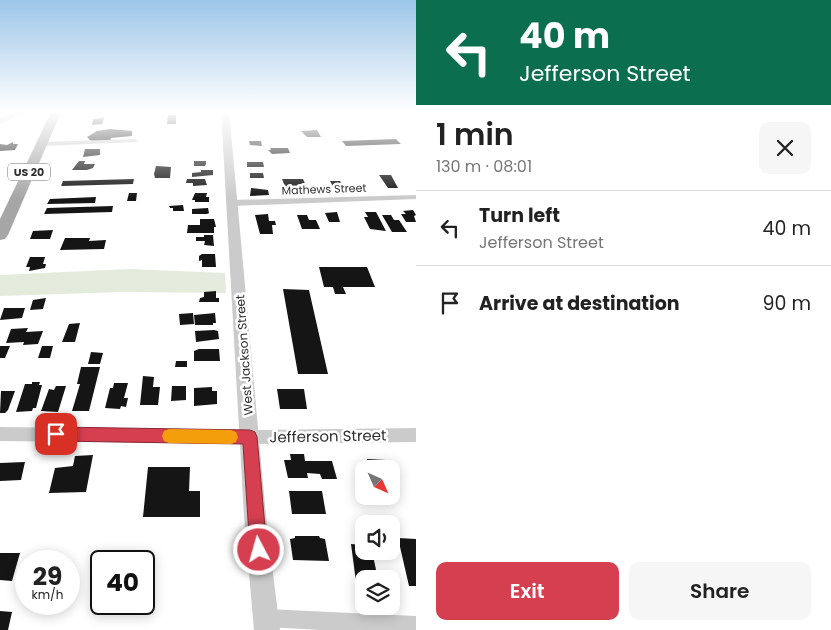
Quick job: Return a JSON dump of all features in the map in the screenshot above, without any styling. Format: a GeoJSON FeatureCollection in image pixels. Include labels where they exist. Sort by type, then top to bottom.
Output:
{"type":"FeatureCollection","features":[{"type":"Feature","properties":{"kind":"main road","name":"US 20"},"geometry":{"type":"LineString","coordinates":[[0,235],[44,139]]}},
{"type":"Feature","properties":{"kind":"street","name":"West Jackson Street"},"geometry":{"type":"LineString","coordinates":[[228,139],[255,516],[266,624]]}},
{"type":"Feature","properties":{"kind":"street"},"geometry":{"type":"LineString","coordinates":[[42,144],[135,141]]}},
{"type":"Feature","properties":{"kind":"street","name":"Mathews Street"},"geometry":{"type":"LineString","coordinates":[[233,203],[416,197]]}},
{"type":"Feature","properties":{"kind":"street","name":"Jefferson Street"},"geometry":{"type":"LineString","coordinates":[[0,434],[250,437],[416,435]]}},
{"type":"Feature","properties":{"kind":"street"},"geometry":{"type":"LineString","coordinates":[[266,624],[416,626]]}},
{"type":"Feature","properties":{"kind":"shaded area"},"geometry":{"type":"Polygon","coordinates":[[[130,269],[225,273],[226,293],[123,292],[0,296],[0,275],[130,269]]]}},
{"type":"Feature","properties":{"kind":"building"},"geometry":{"type":"Polygon","coordinates":[[[89,139],[111,139],[110,141],[89,139]]]}},
{"type":"Feature","properties":{"kind":"building"},"geometry":{"type":"Polygon","coordinates":[[[396,139],[401,144],[346,146],[342,141],[396,139]]]}},
{"type":"Feature","properties":{"kind":"building"},"geometry":{"type":"Polygon","coordinates":[[[249,141],[261,141],[262,146],[250,145],[249,141]]]}},
{"type":"Feature","properties":{"kind":"building"},"geometry":{"type":"Polygon","coordinates":[[[13,142],[13,144],[18,144],[15,150],[0,151],[0,144],[7,145],[13,142]]]}},
{"type":"Feature","properties":{"kind":"building"},"geometry":{"type":"Polygon","coordinates":[[[270,148],[288,148],[290,153],[272,154],[268,150],[271,150],[270,148]]]}},
{"type":"Feature","properties":{"kind":"building"},"geometry":{"type":"Polygon","coordinates":[[[85,149],[100,149],[100,155],[83,157],[85,149]]]}},
{"type":"Feature","properties":{"kind":"building"},"geometry":{"type":"Polygon","coordinates":[[[79,161],[85,161],[84,164],[95,164],[93,168],[87,170],[72,170],[79,161]]]}},
{"type":"Feature","properties":{"kind":"building"},"geometry":{"type":"Polygon","coordinates":[[[194,161],[206,161],[206,164],[205,166],[194,166],[194,161]]]}},
{"type":"Feature","properties":{"kind":"building"},"geometry":{"type":"Polygon","coordinates":[[[247,162],[263,162],[264,167],[247,167],[247,162]]]}},
{"type":"Feature","properties":{"kind":"building"},"geometry":{"type":"Polygon","coordinates":[[[156,166],[171,167],[170,178],[155,178],[156,166]]]}},
{"type":"Feature","properties":{"kind":"building"},"geometry":{"type":"Polygon","coordinates":[[[201,170],[213,170],[213,175],[192,177],[192,173],[201,172],[201,170]]]}},
{"type":"Feature","properties":{"kind":"building"},"geometry":{"type":"Polygon","coordinates":[[[250,173],[263,173],[264,178],[250,178],[250,173]]]}},
{"type":"Feature","properties":{"kind":"building"},"geometry":{"type":"Polygon","coordinates":[[[379,175],[391,175],[398,188],[388,188],[379,175]]]}},
{"type":"Feature","properties":{"kind":"building"},"geometry":{"type":"Polygon","coordinates":[[[134,179],[133,184],[61,186],[63,181],[134,179]]]}},
{"type":"Feature","properties":{"kind":"building"},"geometry":{"type":"Polygon","coordinates":[[[187,179],[205,179],[207,185],[193,186],[193,183],[186,183],[187,179]]]}},
{"type":"Feature","properties":{"kind":"building"},"geometry":{"type":"Polygon","coordinates":[[[282,179],[303,179],[307,188],[286,189],[282,179]]]}},
{"type":"Feature","properties":{"kind":"building"},"geometry":{"type":"Polygon","coordinates":[[[330,181],[340,181],[345,189],[335,190],[330,181]]]}},
{"type":"Feature","properties":{"kind":"building"},"geometry":{"type":"Polygon","coordinates":[[[251,188],[268,190],[269,195],[250,196],[251,188]]]}},
{"type":"Feature","properties":{"kind":"building"},"geometry":{"type":"Polygon","coordinates":[[[129,193],[137,193],[136,201],[127,201],[129,193]]]}},
{"type":"Feature","properties":{"kind":"building"},"geometry":{"type":"Polygon","coordinates":[[[195,193],[207,193],[206,197],[209,197],[209,202],[195,202],[195,200],[192,200],[195,193]]]}},
{"type":"Feature","properties":{"kind":"building"},"geometry":{"type":"Polygon","coordinates":[[[96,197],[95,203],[47,204],[50,199],[96,197]]]}},
{"type":"Feature","properties":{"kind":"building"},"geometry":{"type":"Polygon","coordinates":[[[183,205],[184,211],[173,211],[173,208],[169,206],[183,205]]]}},
{"type":"Feature","properties":{"kind":"building"},"geometry":{"type":"Polygon","coordinates":[[[113,206],[112,212],[44,214],[47,208],[113,206]]]}},
{"type":"Feature","properties":{"kind":"building"},"geometry":{"type":"Polygon","coordinates":[[[208,208],[209,213],[207,214],[192,214],[192,209],[208,208]]]}},
{"type":"Feature","properties":{"kind":"building"},"geometry":{"type":"Polygon","coordinates":[[[413,210],[416,215],[414,216],[416,222],[406,222],[401,214],[406,214],[403,211],[413,210]]]}},
{"type":"Feature","properties":{"kind":"building"},"geometry":{"type":"Polygon","coordinates":[[[337,212],[340,222],[329,222],[325,213],[337,212]]]}},
{"type":"Feature","properties":{"kind":"building"},"geometry":{"type":"Polygon","coordinates":[[[365,212],[376,212],[386,231],[370,229],[364,217],[368,217],[365,212]]]}},
{"type":"Feature","properties":{"kind":"building"},"geometry":{"type":"Polygon","coordinates":[[[268,214],[269,221],[275,221],[276,225],[272,225],[273,234],[260,234],[255,215],[268,214]]]}},
{"type":"Feature","properties":{"kind":"building"},"geometry":{"type":"Polygon","coordinates":[[[297,215],[307,215],[309,220],[316,220],[320,229],[302,229],[297,215]]]}},
{"type":"Feature","properties":{"kind":"building"},"geometry":{"type":"Polygon","coordinates":[[[382,215],[391,215],[394,220],[399,220],[407,232],[392,232],[382,215]]]}},
{"type":"Feature","properties":{"kind":"building"},"geometry":{"type":"Polygon","coordinates":[[[200,219],[214,219],[216,227],[214,227],[214,233],[187,233],[188,225],[200,225],[200,219]]]}},
{"type":"Feature","properties":{"kind":"building"},"geometry":{"type":"Polygon","coordinates":[[[53,230],[50,239],[30,239],[33,231],[53,230]]]}},
{"type":"Feature","properties":{"kind":"building"},"geometry":{"type":"Polygon","coordinates":[[[204,235],[213,235],[214,246],[204,245],[205,241],[196,241],[196,237],[204,237],[204,235]]]}},
{"type":"Feature","properties":{"kind":"building"},"geometry":{"type":"Polygon","coordinates":[[[65,238],[90,238],[89,241],[106,240],[104,249],[60,250],[65,238]]]}},
{"type":"Feature","properties":{"kind":"building"},"geometry":{"type":"Polygon","coordinates":[[[202,254],[215,254],[216,267],[202,267],[202,260],[199,261],[199,256],[202,254]]]}},
{"type":"Feature","properties":{"kind":"building"},"geometry":{"type":"Polygon","coordinates":[[[30,257],[45,257],[43,264],[46,264],[45,268],[29,271],[30,267],[26,267],[30,257]]]}},
{"type":"Feature","properties":{"kind":"building"},"geometry":{"type":"Polygon","coordinates":[[[319,267],[367,267],[375,287],[343,287],[346,294],[335,294],[333,287],[324,287],[319,267]]]}},
{"type":"Feature","properties":{"kind":"building"},"geometry":{"type":"Polygon","coordinates":[[[283,289],[309,290],[328,374],[298,374],[283,289]]]}},
{"type":"Feature","properties":{"kind":"building"},"geometry":{"type":"Polygon","coordinates":[[[216,291],[216,298],[219,298],[219,302],[199,302],[200,298],[204,297],[204,292],[216,291]]]}},
{"type":"Feature","properties":{"kind":"building"},"geometry":{"type":"Polygon","coordinates":[[[46,298],[43,309],[30,310],[33,300],[46,298]]]}},
{"type":"Feature","properties":{"kind":"building"},"geometry":{"type":"Polygon","coordinates":[[[4,308],[25,308],[22,318],[0,320],[4,308]]]}},
{"type":"Feature","properties":{"kind":"building"},"geometry":{"type":"Polygon","coordinates":[[[193,313],[194,324],[180,325],[179,314],[193,313]]]}},
{"type":"Feature","properties":{"kind":"building"},"geometry":{"type":"Polygon","coordinates":[[[215,313],[216,323],[213,323],[213,325],[195,325],[194,315],[215,313]]]}},
{"type":"Feature","properties":{"kind":"building"},"geometry":{"type":"Polygon","coordinates":[[[80,323],[75,342],[62,342],[69,324],[80,323]]]}},
{"type":"Feature","properties":{"kind":"building"},"geometry":{"type":"Polygon","coordinates":[[[28,328],[26,332],[43,331],[38,344],[23,345],[24,342],[6,343],[11,329],[28,328]]]}},
{"type":"Feature","properties":{"kind":"building"},"geometry":{"type":"Polygon","coordinates":[[[195,331],[218,331],[219,339],[196,342],[195,331]]]}},
{"type":"Feature","properties":{"kind":"building"},"geometry":{"type":"Polygon","coordinates":[[[0,346],[10,346],[5,358],[0,358],[0,346]]]}},
{"type":"Feature","properties":{"kind":"building"},"geometry":{"type":"Polygon","coordinates":[[[42,346],[53,346],[50,358],[38,358],[42,346]]]}},
{"type":"Feature","properties":{"kind":"building"},"geometry":{"type":"Polygon","coordinates":[[[199,349],[219,349],[220,361],[194,361],[194,351],[199,349]]]}},
{"type":"Feature","properties":{"kind":"building"},"geometry":{"type":"Polygon","coordinates":[[[91,352],[103,353],[100,364],[88,364],[91,352]]]}},
{"type":"Feature","properties":{"kind":"building"},"geometry":{"type":"Polygon","coordinates":[[[176,361],[187,361],[187,367],[175,367],[176,361]]]}},
{"type":"Feature","properties":{"kind":"building"},"geometry":{"type":"Polygon","coordinates":[[[81,367],[100,367],[89,411],[72,411],[80,384],[77,384],[81,367]]]}},
{"type":"Feature","properties":{"kind":"building"},"geometry":{"type":"Polygon","coordinates":[[[143,376],[154,377],[153,387],[160,387],[158,405],[140,405],[143,376]]]}},
{"type":"Feature","properties":{"kind":"building"},"geometry":{"type":"Polygon","coordinates":[[[32,382],[40,382],[39,385],[42,385],[36,408],[33,408],[32,411],[16,412],[25,384],[32,384],[32,382]]]}},
{"type":"Feature","properties":{"kind":"building"},"geometry":{"type":"Polygon","coordinates":[[[114,383],[128,383],[124,398],[128,398],[126,407],[121,406],[120,409],[105,408],[110,388],[113,388],[114,383]]]}},
{"type":"Feature","properties":{"kind":"building"},"geometry":{"type":"Polygon","coordinates":[[[56,386],[66,386],[58,412],[41,411],[49,389],[54,390],[56,386]]]}},
{"type":"Feature","properties":{"kind":"building"},"geometry":{"type":"Polygon","coordinates":[[[172,386],[186,386],[186,400],[171,401],[172,386]]]}},
{"type":"Feature","properties":{"kind":"building"},"geometry":{"type":"Polygon","coordinates":[[[212,387],[212,391],[217,391],[217,404],[194,406],[194,388],[212,387]]]}},
{"type":"Feature","properties":{"kind":"building"},"geometry":{"type":"Polygon","coordinates":[[[277,389],[304,389],[307,409],[280,409],[277,389]]]}},
{"type":"Feature","properties":{"kind":"building"},"geometry":{"type":"Polygon","coordinates":[[[1,391],[15,391],[5,413],[0,413],[1,391]]]}},
{"type":"Feature","properties":{"kind":"building"},"geometry":{"type":"Polygon","coordinates":[[[290,454],[304,454],[305,461],[332,461],[337,479],[322,479],[320,474],[307,473],[308,478],[288,478],[284,460],[291,460],[290,454]]]}},
{"type":"Feature","properties":{"kind":"building"},"geometry":{"type":"Polygon","coordinates":[[[93,455],[86,492],[49,493],[55,468],[73,466],[75,456],[93,455]]]}},
{"type":"Feature","properties":{"kind":"building"},"geometry":{"type":"Polygon","coordinates":[[[25,462],[21,480],[0,481],[0,463],[25,462]]]}},
{"type":"Feature","properties":{"kind":"building"},"geometry":{"type":"Polygon","coordinates":[[[148,467],[190,467],[189,491],[200,491],[200,517],[143,517],[148,467]]]}},
{"type":"Feature","properties":{"kind":"building"},"geometry":{"type":"Polygon","coordinates":[[[289,491],[322,491],[326,514],[292,514],[289,491]]]}},
{"type":"Feature","properties":{"kind":"building"},"geometry":{"type":"Polygon","coordinates":[[[295,536],[319,536],[325,539],[329,561],[293,560],[290,539],[295,538],[295,536]]]}},
{"type":"Feature","properties":{"kind":"building"},"geometry":{"type":"Polygon","coordinates":[[[400,538],[416,539],[416,586],[409,586],[400,547],[400,538]]]}},
{"type":"Feature","properties":{"kind":"building"},"geometry":{"type":"Polygon","coordinates":[[[351,544],[355,544],[355,560],[374,560],[376,570],[355,570],[355,574],[351,544]]]}},
{"type":"Feature","properties":{"kind":"building"},"geometry":{"type":"Polygon","coordinates":[[[0,553],[15,553],[15,570],[12,581],[0,580],[0,553]]]}},
{"type":"Feature","properties":{"kind":"building"},"geometry":{"type":"Polygon","coordinates":[[[0,611],[12,612],[8,630],[0,630],[0,611]]]}},
{"type":"Feature","properties":{"kind":"slow traffic"},"geometry":{"type":"LineString","coordinates":[[169,436],[231,437]]}},
{"type":"Feature","properties":{"kind":"route"},"geometry":{"type":"LineString","coordinates":[[56,434],[250,437],[259,550]]}}]}
